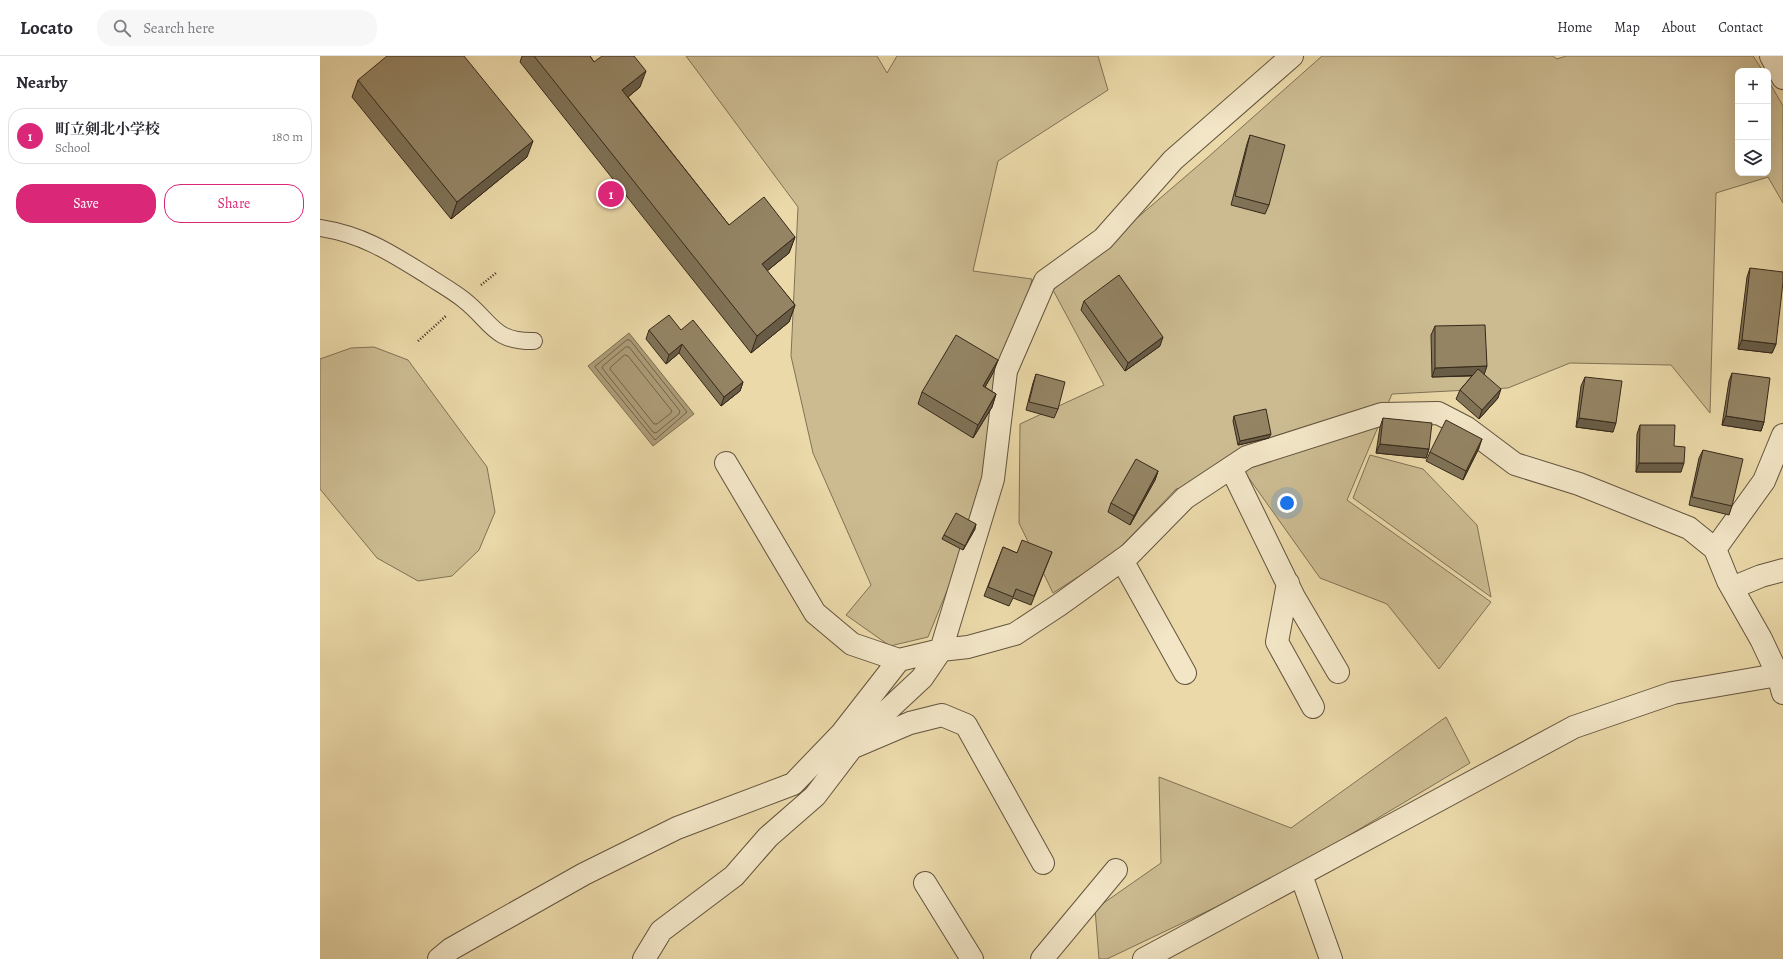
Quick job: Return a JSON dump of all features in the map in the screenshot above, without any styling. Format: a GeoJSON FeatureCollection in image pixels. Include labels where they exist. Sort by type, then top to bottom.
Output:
{"type":"FeatureCollection","features":[{"type":"Feature","properties":{"kind":"street"},"geometry":{"type":"LineString","coordinates":[[644,959],[661,931],[734,876],[768,837],[815,796],[863,733],[922,678],[941,650],[993,479],[1006,371],[1045,281],[1103,239],[1173,160],[1292,56]]}},
{"type":"Feature","properties":{"kind":"street"},"geometry":{"type":"LineString","coordinates":[[1771,56],[1783,78]]}},
{"type":"Feature","properties":{"kind":"street"},"geometry":{"type":"LineString","coordinates":[[726,463],[815,613],[852,644],[899,660],[941,650],[968,647],[1015,634],[1060,605],[1130,554],[1185,498],[1247,457],[1382,414],[1438,413],[1467,428],[1515,464],[1579,484],[1689,528],[1715,549],[1732,588],[1761,639],[1781,681],[1673,693],[1574,727],[1144,959]]}},
{"type":"Feature","properties":{"kind":"street"},"geometry":{"type":"LineString","coordinates":[[1715,549],[1764,481],[1783,434]]}},
{"type":"Feature","properties":{"kind":"street"},"geometry":{"type":"LineString","coordinates":[[1231,468],[1288,583],[1338,672]]}},
{"type":"Feature","properties":{"kind":"street"},"geometry":{"type":"LineString","coordinates":[[1122,560],[1185,673]]}},
{"type":"Feature","properties":{"kind":"street"},"geometry":{"type":"LineString","coordinates":[[1732,588],[1761,576],[1783,570]]}},
{"type":"Feature","properties":{"kind":"street"},"geometry":{"type":"LineString","coordinates":[[1288,583],[1277,642],[1313,707]]}},
{"type":"Feature","properties":{"kind":"street"},"geometry":{"type":"LineString","coordinates":[[439,959],[451,949],[584,874],[677,828],[793,784],[842,733],[899,660]]}},
{"type":"Feature","properties":{"kind":"street"},"geometry":{"type":"LineString","coordinates":[[851,748],[910,723],[942,715],[966,725],[1043,863]]}},
{"type":"Feature","properties":{"kind":"street"},"geometry":{"type":"LineString","coordinates":[[1042,959],[1116,870]]}},
{"type":"Feature","properties":{"kind":"street"},"geometry":{"type":"LineString","coordinates":[[1302,875],[1331,959]]}},
{"type":"Feature","properties":{"kind":"street"},"geometry":{"type":"LineString","coordinates":[[925,883],[972,959]]}},
{"type":"Feature","properties":{"kind":"lane"},"geometry":{"type":"LineString","coordinates":[[320,228],[343,232],[386,249],[464,300],[502,336],[520,342],[534,341]]}},
{"type":"Feature","properties":{"kind":"shaded area"},"geometry":{"type":"Polygon","coordinates":[[[686,56],[877,56],[887,73],[897,56],[1098,56],[1108,90],[998,161],[973,271],[1032,279],[981,483],[951,581],[928,637],[890,646],[846,615],[871,585],[813,453],[791,356],[798,207],[686,56]]]}},
{"type":"Feature","properties":{"kind":"shaded area"},"geometry":{"type":"Polygon","coordinates":[[[1322,56],[1553,56],[1557,59],[1566,56],[1753,56],[1761,68],[1735,68],[1735,176],[1771,176],[1771,85],[1783,106],[1783,203],[1768,177],[1716,193],[1710,413],[1671,365],[1570,363],[1508,388],[1392,394],[1347,500],[1491,602],[1439,669],[1387,604],[1320,578],[1246,474],[1176,489],[1115,553],[1053,593],[1019,523],[1020,424],[1104,385],[1053,290],[1207,158],[1322,56]]]}},
{"type":"Feature","properties":{"kind":"shaded area"},"geometry":{"type":"Polygon","coordinates":[[[374,347],[408,360],[487,467],[495,512],[479,550],[452,576],[418,581],[377,558],[320,489],[320,359],[351,348],[374,347]]]}},
{"type":"Feature","properties":{"kind":"shaded area"},"geometry":{"type":"Polygon","coordinates":[[[1370,455],[1423,469],[1477,525],[1491,597],[1353,498],[1370,455]]]}},
{"type":"Feature","properties":{"kind":"shaded area"},"geometry":{"type":"Polygon","coordinates":[[[1446,717],[1470,763],[1281,876],[1107,959],[1099,959],[1095,909],[1161,863],[1159,777],[1291,828],[1446,717]]]}},
{"type":"Feature","properties":{"kind":"water"},"geometry":{"type":"Polygon","coordinates":[[[629,333],[694,414],[653,446],[588,366],[629,333]]]}},
{"type":"Feature","properties":{"kind":"building"},"geometry":{"type":"Polygon","coordinates":[[[387,56],[464,56],[533,141],[457,202],[358,80],[387,56]]]}},
{"type":"Feature","properties":{"kind":"building"},"geometry":{"type":"Polygon","coordinates":[[[534,56],[590,56],[594,62],[602,56],[634,56],[646,71],[622,90],[729,225],[764,197],[795,237],[762,264],[795,305],[757,336],[534,56]]]}},
{"type":"Feature","properties":{"kind":"building"},"geometry":{"type":"Polygon","coordinates":[[[1250,135],[1285,145],[1269,205],[1235,196],[1250,135]]]}},
{"type":"Feature","properties":{"kind":"building"},"geometry":{"type":"Polygon","coordinates":[[[1750,268],[1783,272],[1776,344],[1742,340],[1750,268]]]}},
{"type":"Feature","properties":{"kind":"building"},"geometry":{"type":"Polygon","coordinates":[[[1119,275],[1163,337],[1128,363],[1084,301],[1119,275]]]}},
{"type":"Feature","properties":{"kind":"building"},"geometry":{"type":"Polygon","coordinates":[[[669,315],[681,330],[693,320],[743,382],[724,397],[682,344],[669,355],[649,330],[669,315]]]}},
{"type":"Feature","properties":{"kind":"building"},"geometry":{"type":"Polygon","coordinates":[[[1485,325],[1487,366],[1435,368],[1435,326],[1485,325]]]}},
{"type":"Feature","properties":{"kind":"building"},"geometry":{"type":"Polygon","coordinates":[[[956,335],[998,360],[983,386],[996,394],[978,425],[922,392],[956,335]]]}},
{"type":"Feature","properties":{"kind":"building"},"geometry":{"type":"Polygon","coordinates":[[[1478,369],[1501,389],[1482,410],[1460,390],[1478,369]]]}},
{"type":"Feature","properties":{"kind":"building"},"geometry":{"type":"Polygon","coordinates":[[[1732,373],[1770,378],[1764,422],[1726,416],[1732,373]]]}},
{"type":"Feature","properties":{"kind":"building"},"geometry":{"type":"Polygon","coordinates":[[[1036,374],[1065,382],[1058,409],[1029,402],[1036,374]]]}},
{"type":"Feature","properties":{"kind":"building"},"geometry":{"type":"Polygon","coordinates":[[[1585,377],[1622,381],[1616,423],[1579,418],[1585,377]]]}},
{"type":"Feature","properties":{"kind":"building"},"geometry":{"type":"Polygon","coordinates":[[[1266,409],[1271,434],[1240,441],[1234,416],[1266,409]]]}},
{"type":"Feature","properties":{"kind":"building"},"geometry":{"type":"Polygon","coordinates":[[[1383,418],[1432,423],[1429,449],[1380,444],[1383,418]]]}},
{"type":"Feature","properties":{"kind":"building"},"geometry":{"type":"Polygon","coordinates":[[[1446,420],[1482,439],[1466,471],[1430,452],[1446,420]]]}},
{"type":"Feature","properties":{"kind":"building"},"geometry":{"type":"Polygon","coordinates":[[[1640,425],[1675,425],[1674,446],[1685,447],[1684,463],[1639,463],[1640,425]]]}},
{"type":"Feature","properties":{"kind":"building"},"geometry":{"type":"Polygon","coordinates":[[[1703,450],[1743,459],[1732,506],[1692,497],[1703,450]]]}},
{"type":"Feature","properties":{"kind":"building"},"geometry":{"type":"Polygon","coordinates":[[[1136,459],[1158,471],[1134,516],[1111,503],[1136,459]]]}},
{"type":"Feature","properties":{"kind":"building"},"geometry":{"type":"Polygon","coordinates":[[[956,513],[976,524],[965,546],[944,535],[956,513]]]}},
{"type":"Feature","properties":{"kind":"building"},"geometry":{"type":"Polygon","coordinates":[[[1022,540],[1052,552],[1034,596],[1016,589],[1013,597],[988,587],[1003,547],[1017,553],[1022,540]]]}},
{"type":"Feature","properties":{"kind":"place","name":"町立剣北小学校"},"geometry":{"type":"Point","coordinates":[611,194]}}]}
